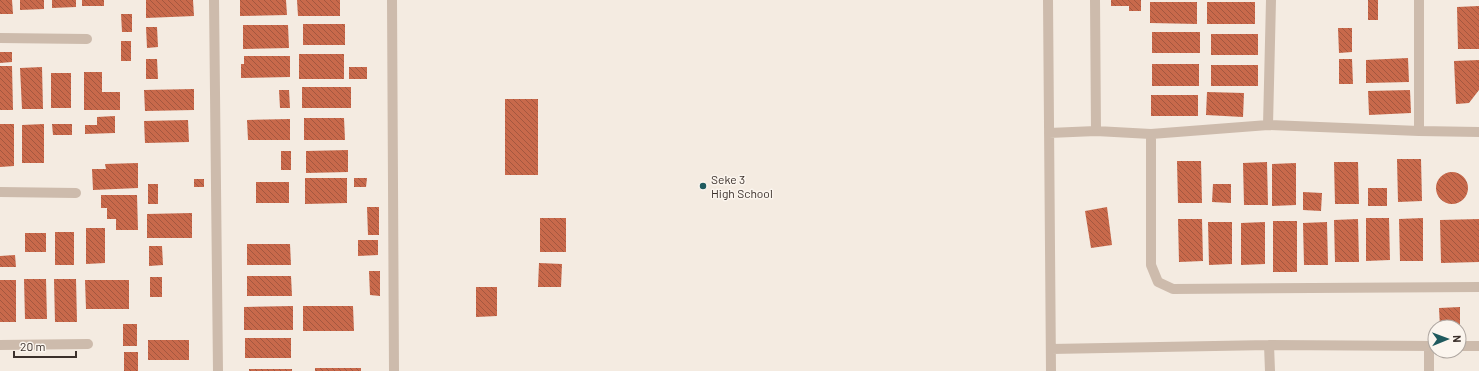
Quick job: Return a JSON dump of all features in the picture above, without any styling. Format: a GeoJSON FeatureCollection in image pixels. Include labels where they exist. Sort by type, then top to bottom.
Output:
{"type":"FeatureCollection","features":[{"type":"Feature","properties":{"kind":"street"},"geometry":{"type":"LineString","coordinates":[[214,0],[218,371]]}},
{"type":"Feature","properties":{"kind":"street"},"geometry":{"type":"LineString","coordinates":[[392,0],[394,371]]}},
{"type":"Feature","properties":{"kind":"street"},"geometry":{"type":"LineString","coordinates":[[1048,0],[1051,371]]}},
{"type":"Feature","properties":{"kind":"street"},"geometry":{"type":"LineString","coordinates":[[1095,0],[1096,132]]}},
{"type":"Feature","properties":{"kind":"street"},"geometry":{"type":"LineString","coordinates":[[1268,126],[1271,0]]}},
{"type":"Feature","properties":{"kind":"street"},"geometry":{"type":"LineString","coordinates":[[1419,0],[1419,131]]}},
{"type":"Feature","properties":{"kind":"street"},"geometry":{"type":"LineString","coordinates":[[0,38],[87,39]]}},
{"type":"Feature","properties":{"kind":"street"},"geometry":{"type":"LineString","coordinates":[[1049,133],[1096,132],[1151,134],[1268,126],[1479,132]]}},
{"type":"Feature","properties":{"kind":"street"},"geometry":{"type":"LineString","coordinates":[[1151,134],[1151,265],[1158,282],[1173,289],[1479,287]]}},
{"type":"Feature","properties":{"kind":"street"},"geometry":{"type":"LineString","coordinates":[[0,192],[76,193]]}},
{"type":"Feature","properties":{"kind":"street"},"geometry":{"type":"LineString","coordinates":[[0,345],[88,344]]}},
{"type":"Feature","properties":{"kind":"street"},"geometry":{"type":"LineString","coordinates":[[1051,349],[1269,345],[1427,346]]}},
{"type":"Feature","properties":{"kind":"street"},"geometry":{"type":"LineString","coordinates":[[1269,345],[1270,371]]}},
{"type":"Feature","properties":{"kind":"street"},"geometry":{"type":"LineString","coordinates":[[1467,346],[1479,346]]}},
{"type":"Feature","properties":{"kind":"street"},"geometry":{"type":"LineString","coordinates":[[1429,371],[1430,359]]}},
{"type":"Feature","properties":{"kind":"building"},"geometry":{"type":"Polygon","coordinates":[[[0,0],[12,0],[13,14],[0,14],[0,0]]]}},
{"type":"Feature","properties":{"kind":"building"},"geometry":{"type":"Polygon","coordinates":[[[20,0],[44,0],[44,9],[20,10],[20,0]]]}},
{"type":"Feature","properties":{"kind":"building"},"geometry":{"type":"Polygon","coordinates":[[[52,0],[76,0],[76,7],[52,8],[52,0]]]}},
{"type":"Feature","properties":{"kind":"building"},"geometry":{"type":"Polygon","coordinates":[[[82,0],[104,0],[104,6],[82,6],[82,0]]]}},
{"type":"Feature","properties":{"kind":"building"},"geometry":{"type":"Polygon","coordinates":[[[146,0],[193,0],[194,16],[146,18],[146,0]]]}},
{"type":"Feature","properties":{"kind":"building"},"geometry":{"type":"Polygon","coordinates":[[[240,0],[286,0],[287,15],[240,16],[240,0]]]}},
{"type":"Feature","properties":{"kind":"building"},"geometry":{"type":"Polygon","coordinates":[[[297,0],[340,0],[340,16],[298,16],[297,0]]]}},
{"type":"Feature","properties":{"kind":"building"},"geometry":{"type":"Polygon","coordinates":[[[1111,0],[1141,0],[1141,11],[1129,11],[1129,6],[1111,6],[1111,0]]]}},
{"type":"Feature","properties":{"kind":"building"},"geometry":{"type":"Polygon","coordinates":[[[1368,0],[1378,0],[1378,20],[1368,20],[1368,0]]]}},
{"type":"Feature","properties":{"kind":"building"},"geometry":{"type":"Polygon","coordinates":[[[1150,2],[1197,2],[1197,24],[1150,23],[1150,2]]]}},
{"type":"Feature","properties":{"kind":"building"},"geometry":{"type":"Polygon","coordinates":[[[1207,2],[1255,2],[1255,24],[1207,24],[1207,2]]]}},
{"type":"Feature","properties":{"kind":"building"},"geometry":{"type":"Polygon","coordinates":[[[1479,6],[1479,49],[1458,49],[1457,7],[1479,6]]]}},
{"type":"Feature","properties":{"kind":"building"},"geometry":{"type":"Polygon","coordinates":[[[121,14],[132,14],[132,32],[122,32],[121,14]]]}},
{"type":"Feature","properties":{"kind":"building"},"geometry":{"type":"Polygon","coordinates":[[[303,24],[345,24],[345,45],[303,45],[303,24]]]}},
{"type":"Feature","properties":{"kind":"building"},"geometry":{"type":"Polygon","coordinates":[[[243,25],[288,25],[289,48],[243,49],[243,25]]]}},
{"type":"Feature","properties":{"kind":"building"},"geometry":{"type":"Polygon","coordinates":[[[146,27],[157,27],[158,47],[147,48],[146,27]]]}},
{"type":"Feature","properties":{"kind":"building"},"geometry":{"type":"Polygon","coordinates":[[[1338,28],[1352,28],[1352,52],[1339,53],[1338,28]]]}},
{"type":"Feature","properties":{"kind":"building"},"geometry":{"type":"Polygon","coordinates":[[[1152,32],[1200,32],[1200,53],[1152,53],[1152,32]]]}},
{"type":"Feature","properties":{"kind":"building"},"geometry":{"type":"Polygon","coordinates":[[[1211,34],[1258,34],[1258,55],[1211,55],[1211,34]]]}},
{"type":"Feature","properties":{"kind":"building"},"geometry":{"type":"Polygon","coordinates":[[[121,41],[131,41],[131,61],[121,61],[121,41]]]}},
{"type":"Feature","properties":{"kind":"building"},"geometry":{"type":"Polygon","coordinates":[[[0,52],[12,52],[12,62],[0,63],[0,52]]]}},
{"type":"Feature","properties":{"kind":"building"},"geometry":{"type":"Polygon","coordinates":[[[299,54],[344,54],[344,79],[299,79],[299,54]]]}},
{"type":"Feature","properties":{"kind":"building"},"geometry":{"type":"Polygon","coordinates":[[[244,56],[290,56],[290,77],[241,78],[241,64],[244,64],[244,56]]]}},
{"type":"Feature","properties":{"kind":"building"},"geometry":{"type":"Polygon","coordinates":[[[1408,58],[1409,82],[1366,83],[1366,60],[1408,58]]]}},
{"type":"Feature","properties":{"kind":"building"},"geometry":{"type":"Polygon","coordinates":[[[146,59],[157,59],[158,79],[146,79],[146,59]]]}},
{"type":"Feature","properties":{"kind":"building"},"geometry":{"type":"Polygon","coordinates":[[[1339,59],[1352,59],[1353,84],[1339,84],[1339,59]]]}},
{"type":"Feature","properties":{"kind":"building"},"geometry":{"type":"Polygon","coordinates":[[[1479,60],[1479,90],[1469,103],[1456,104],[1454,61],[1479,60]]]}},
{"type":"Feature","properties":{"kind":"building"},"geometry":{"type":"Polygon","coordinates":[[[1152,64],[1199,64],[1199,86],[1152,86],[1152,64]]]}},
{"type":"Feature","properties":{"kind":"building"},"geometry":{"type":"Polygon","coordinates":[[[1211,65],[1258,65],[1258,86],[1211,86],[1211,65]]]}},
{"type":"Feature","properties":{"kind":"building"},"geometry":{"type":"Polygon","coordinates":[[[0,66],[12,66],[13,110],[0,110],[0,66]]]}},
{"type":"Feature","properties":{"kind":"building"},"geometry":{"type":"Polygon","coordinates":[[[42,67],[43,109],[22,109],[20,68],[42,67]]]}},
{"type":"Feature","properties":{"kind":"building"},"geometry":{"type":"Polygon","coordinates":[[[349,67],[367,67],[367,79],[349,79],[349,67]]]}},
{"type":"Feature","properties":{"kind":"building"},"geometry":{"type":"Polygon","coordinates":[[[84,72],[102,72],[102,92],[120,92],[120,110],[84,110],[84,72]]]}},
{"type":"Feature","properties":{"kind":"building"},"geometry":{"type":"Polygon","coordinates":[[[51,73],[71,73],[71,108],[51,108],[51,73]]]}},
{"type":"Feature","properties":{"kind":"building"},"geometry":{"type":"Polygon","coordinates":[[[302,87],[351,87],[351,108],[302,108],[302,87]]]}},
{"type":"Feature","properties":{"kind":"building"},"geometry":{"type":"Polygon","coordinates":[[[194,89],[194,110],[145,111],[144,90],[194,89]]]}},
{"type":"Feature","properties":{"kind":"building"},"geometry":{"type":"Polygon","coordinates":[[[279,90],[289,90],[290,108],[280,108],[279,90]]]}},
{"type":"Feature","properties":{"kind":"building"},"geometry":{"type":"Polygon","coordinates":[[[1410,90],[1411,113],[1369,115],[1368,91],[1410,90]]]}},
{"type":"Feature","properties":{"kind":"building"},"geometry":{"type":"Polygon","coordinates":[[[1207,92],[1244,93],[1243,117],[1206,115],[1207,92]]]}},
{"type":"Feature","properties":{"kind":"building"},"geometry":{"type":"Polygon","coordinates":[[[1151,95],[1198,95],[1198,116],[1151,116],[1151,95]]]}},
{"type":"Feature","properties":{"kind":"building"},"geometry":{"type":"Polygon","coordinates":[[[505,99],[538,99],[538,175],[505,175],[505,99]]]}},
{"type":"Feature","properties":{"kind":"building"},"geometry":{"type":"Polygon","coordinates":[[[115,116],[115,133],[85,134],[85,125],[97,125],[97,117],[115,116]]]}},
{"type":"Feature","properties":{"kind":"building"},"geometry":{"type":"Polygon","coordinates":[[[304,118],[344,118],[345,140],[304,140],[304,118]]]}},
{"type":"Feature","properties":{"kind":"building"},"geometry":{"type":"Polygon","coordinates":[[[290,119],[290,140],[248,140],[247,120],[290,119]]]}},
{"type":"Feature","properties":{"kind":"building"},"geometry":{"type":"Polygon","coordinates":[[[188,120],[189,142],[145,143],[144,121],[188,120]]]}},
{"type":"Feature","properties":{"kind":"building"},"geometry":{"type":"Polygon","coordinates":[[[0,124],[14,124],[14,166],[0,167],[0,124]]]}},
{"type":"Feature","properties":{"kind":"building"},"geometry":{"type":"Polygon","coordinates":[[[44,124],[44,163],[22,163],[22,125],[44,124]]]}},
{"type":"Feature","properties":{"kind":"building"},"geometry":{"type":"Polygon","coordinates":[[[52,124],[72,124],[72,135],[53,135],[52,124]]]}},
{"type":"Feature","properties":{"kind":"building"},"geometry":{"type":"Polygon","coordinates":[[[348,150],[348,172],[306,173],[306,151],[348,150]]]}},
{"type":"Feature","properties":{"kind":"building"},"geometry":{"type":"Polygon","coordinates":[[[281,151],[291,151],[291,170],[281,170],[281,151]]]}},
{"type":"Feature","properties":{"kind":"building"},"geometry":{"type":"Polygon","coordinates":[[[1397,159],[1421,159],[1422,201],[1398,202],[1397,159]]]}},
{"type":"Feature","properties":{"kind":"building"},"geometry":{"type":"Polygon","coordinates":[[[1177,161],[1201,161],[1202,203],[1178,203],[1177,161]]]}},
{"type":"Feature","properties":{"kind":"building"},"geometry":{"type":"Polygon","coordinates":[[[1267,162],[1268,205],[1244,205],[1243,163],[1267,162]]]}},
{"type":"Feature","properties":{"kind":"building"},"geometry":{"type":"Polygon","coordinates":[[[1334,162],[1358,162],[1359,204],[1335,204],[1334,162]]]}},
{"type":"Feature","properties":{"kind":"building"},"geometry":{"type":"Polygon","coordinates":[[[138,163],[138,188],[93,190],[92,169],[106,169],[105,164],[138,163]]]}},
{"type":"Feature","properties":{"kind":"building"},"geometry":{"type":"Polygon","coordinates":[[[1296,163],[1296,205],[1272,206],[1272,164],[1296,163]]]}},
{"type":"Feature","properties":{"kind":"building"},"geometry":{"type":"Polygon","coordinates":[[[1452,172],[1458,173],[1465,179],[1468,188],[1467,194],[1461,201],[1452,204],[1446,203],[1439,197],[1436,188],[1437,182],[1443,175],[1452,172]]]}},
{"type":"Feature","properties":{"kind":"building"},"geometry":{"type":"Polygon","coordinates":[[[305,178],[347,178],[347,203],[305,204],[305,178]]]}},
{"type":"Feature","properties":{"kind":"building"},"geometry":{"type":"Polygon","coordinates":[[[354,178],[367,178],[366,187],[354,187],[354,178]]]}},
{"type":"Feature","properties":{"kind":"building"},"geometry":{"type":"Polygon","coordinates":[[[194,179],[204,179],[204,187],[194,187],[194,179]]]}},
{"type":"Feature","properties":{"kind":"building"},"geometry":{"type":"Polygon","coordinates":[[[256,182],[289,182],[289,203],[256,203],[256,182]]]}},
{"type":"Feature","properties":{"kind":"building"},"geometry":{"type":"Polygon","coordinates":[[[148,184],[158,184],[158,204],[148,204],[148,184]]]}},
{"type":"Feature","properties":{"kind":"building"},"geometry":{"type":"Polygon","coordinates":[[[1213,184],[1231,184],[1231,203],[1212,202],[1213,184]]]}},
{"type":"Feature","properties":{"kind":"building"},"geometry":{"type":"Polygon","coordinates":[[[1368,188],[1387,188],[1387,206],[1368,206],[1368,188]]]}},
{"type":"Feature","properties":{"kind":"building"},"geometry":{"type":"Polygon","coordinates":[[[1303,192],[1322,193],[1321,211],[1303,210],[1303,192]]]}},
{"type":"Feature","properties":{"kind":"building"},"geometry":{"type":"Polygon","coordinates":[[[101,195],[137,195],[138,230],[116,230],[116,219],[107,219],[107,208],[101,208],[101,195]]]}},
{"type":"Feature","properties":{"kind":"building"},"geometry":{"type":"Polygon","coordinates":[[[367,207],[379,207],[379,235],[368,235],[367,207]]]}},
{"type":"Feature","properties":{"kind":"building"},"geometry":{"type":"Polygon","coordinates":[[[1107,207],[1112,245],[1091,248],[1085,211],[1107,207]]]}},
{"type":"Feature","properties":{"kind":"building"},"geometry":{"type":"Polygon","coordinates":[[[192,213],[192,238],[147,238],[147,214],[192,213]]]}},
{"type":"Feature","properties":{"kind":"building"},"geometry":{"type":"Polygon","coordinates":[[[540,218],[566,218],[566,252],[540,252],[540,218]]]}},
{"type":"Feature","properties":{"kind":"building"},"geometry":{"type":"Polygon","coordinates":[[[1366,218],[1389,218],[1390,260],[1366,261],[1366,218]]]}},
{"type":"Feature","properties":{"kind":"building"},"geometry":{"type":"Polygon","coordinates":[[[1423,218],[1423,261],[1400,261],[1399,219],[1423,218]]]}},
{"type":"Feature","properties":{"kind":"building"},"geometry":{"type":"Polygon","coordinates":[[[1178,219],[1202,219],[1203,261],[1179,262],[1178,219]]]}},
{"type":"Feature","properties":{"kind":"building"},"geometry":{"type":"Polygon","coordinates":[[[1358,219],[1359,262],[1335,262],[1334,220],[1358,219]]]}},
{"type":"Feature","properties":{"kind":"building"},"geometry":{"type":"Polygon","coordinates":[[[1479,219],[1479,262],[1441,263],[1440,220],[1479,219]]]}},
{"type":"Feature","properties":{"kind":"building"},"geometry":{"type":"Polygon","coordinates":[[[1273,221],[1297,221],[1297,272],[1273,272],[1273,221]]]}},
{"type":"Feature","properties":{"kind":"building"},"geometry":{"type":"Polygon","coordinates":[[[1208,222],[1232,222],[1232,264],[1209,265],[1208,222]]]}},
{"type":"Feature","properties":{"kind":"building"},"geometry":{"type":"Polygon","coordinates":[[[1265,222],[1265,264],[1241,265],[1241,223],[1265,222]]]}},
{"type":"Feature","properties":{"kind":"building"},"geometry":{"type":"Polygon","coordinates":[[[1327,222],[1328,265],[1304,265],[1303,223],[1327,222]]]}},
{"type":"Feature","properties":{"kind":"building"},"geometry":{"type":"Polygon","coordinates":[[[86,228],[105,228],[105,263],[86,264],[86,228]]]}},
{"type":"Feature","properties":{"kind":"building"},"geometry":{"type":"Polygon","coordinates":[[[55,232],[74,232],[74,265],[55,265],[55,232]]]}},
{"type":"Feature","properties":{"kind":"building"},"geometry":{"type":"Polygon","coordinates":[[[25,233],[46,233],[46,252],[25,252],[25,233]]]}},
{"type":"Feature","properties":{"kind":"building"},"geometry":{"type":"Polygon","coordinates":[[[358,240],[378,240],[378,255],[358,256],[358,240]]]}},
{"type":"Feature","properties":{"kind":"building"},"geometry":{"type":"Polygon","coordinates":[[[247,244],[290,244],[291,265],[247,265],[247,244]]]}},
{"type":"Feature","properties":{"kind":"building"},"geometry":{"type":"Polygon","coordinates":[[[149,246],[162,246],[163,265],[149,266],[149,246]]]}},
{"type":"Feature","properties":{"kind":"building"},"geometry":{"type":"Polygon","coordinates":[[[15,255],[16,267],[0,267],[0,256],[15,255]]]}},
{"type":"Feature","properties":{"kind":"building"},"geometry":{"type":"Polygon","coordinates":[[[539,263],[562,264],[561,287],[538,287],[539,263]]]}},
{"type":"Feature","properties":{"kind":"building"},"geometry":{"type":"Polygon","coordinates":[[[369,271],[380,271],[380,296],[370,295],[369,271]]]}},
{"type":"Feature","properties":{"kind":"building"},"geometry":{"type":"Polygon","coordinates":[[[247,276],[291,276],[292,296],[247,296],[247,276]]]}},
{"type":"Feature","properties":{"kind":"building"},"geometry":{"type":"Polygon","coordinates":[[[150,277],[162,277],[162,297],[150,297],[150,277]]]}},
{"type":"Feature","properties":{"kind":"building"},"geometry":{"type":"Polygon","coordinates":[[[24,279],[46,279],[47,319],[25,319],[24,279]]]}},
{"type":"Feature","properties":{"kind":"building"},"geometry":{"type":"Polygon","coordinates":[[[54,279],[76,279],[77,322],[55,322],[54,279]]]}},
{"type":"Feature","properties":{"kind":"building"},"geometry":{"type":"Polygon","coordinates":[[[0,280],[16,280],[16,322],[0,322],[0,280]]]}},
{"type":"Feature","properties":{"kind":"building"},"geometry":{"type":"Polygon","coordinates":[[[85,280],[129,280],[129,309],[86,309],[85,280]]]}},
{"type":"Feature","properties":{"kind":"building"},"geometry":{"type":"Polygon","coordinates":[[[476,287],[497,287],[497,316],[476,317],[476,287]]]}},
{"type":"Feature","properties":{"kind":"building"},"geometry":{"type":"Polygon","coordinates":[[[293,306],[293,330],[244,330],[244,307],[293,306]]]}},
{"type":"Feature","properties":{"kind":"building"},"geometry":{"type":"Polygon","coordinates":[[[303,306],[353,306],[354,331],[303,331],[303,306]]]}},
{"type":"Feature","properties":{"kind":"building"},"geometry":{"type":"Polygon","coordinates":[[[1460,307],[1460,319],[1440,319],[1439,308],[1460,307]]]}},
{"type":"Feature","properties":{"kind":"building"},"geometry":{"type":"Polygon","coordinates":[[[123,324],[137,324],[137,346],[123,346],[123,324]]]}},
{"type":"Feature","properties":{"kind":"building"},"geometry":{"type":"Polygon","coordinates":[[[245,338],[291,338],[291,358],[245,358],[245,338]]]}},
{"type":"Feature","properties":{"kind":"building"},"geometry":{"type":"Polygon","coordinates":[[[148,340],[189,340],[189,360],[148,360],[148,340]]]}},
{"type":"Feature","properties":{"kind":"building"},"geometry":{"type":"Polygon","coordinates":[[[124,352],[138,352],[138,371],[124,371],[124,352]]]}},
{"type":"Feature","properties":{"kind":"building"},"geometry":{"type":"Polygon","coordinates":[[[315,368],[361,368],[361,371],[315,371],[315,368]]]}},
{"type":"Feature","properties":{"kind":"building"},"geometry":{"type":"Polygon","coordinates":[[[249,369],[292,369],[292,371],[249,371],[249,369]]]}},
{"type":"Feature","properties":{"kind":"place","name":"Seke 3 High School"},"geometry":{"type":"Point","coordinates":[703,186]}}]}
